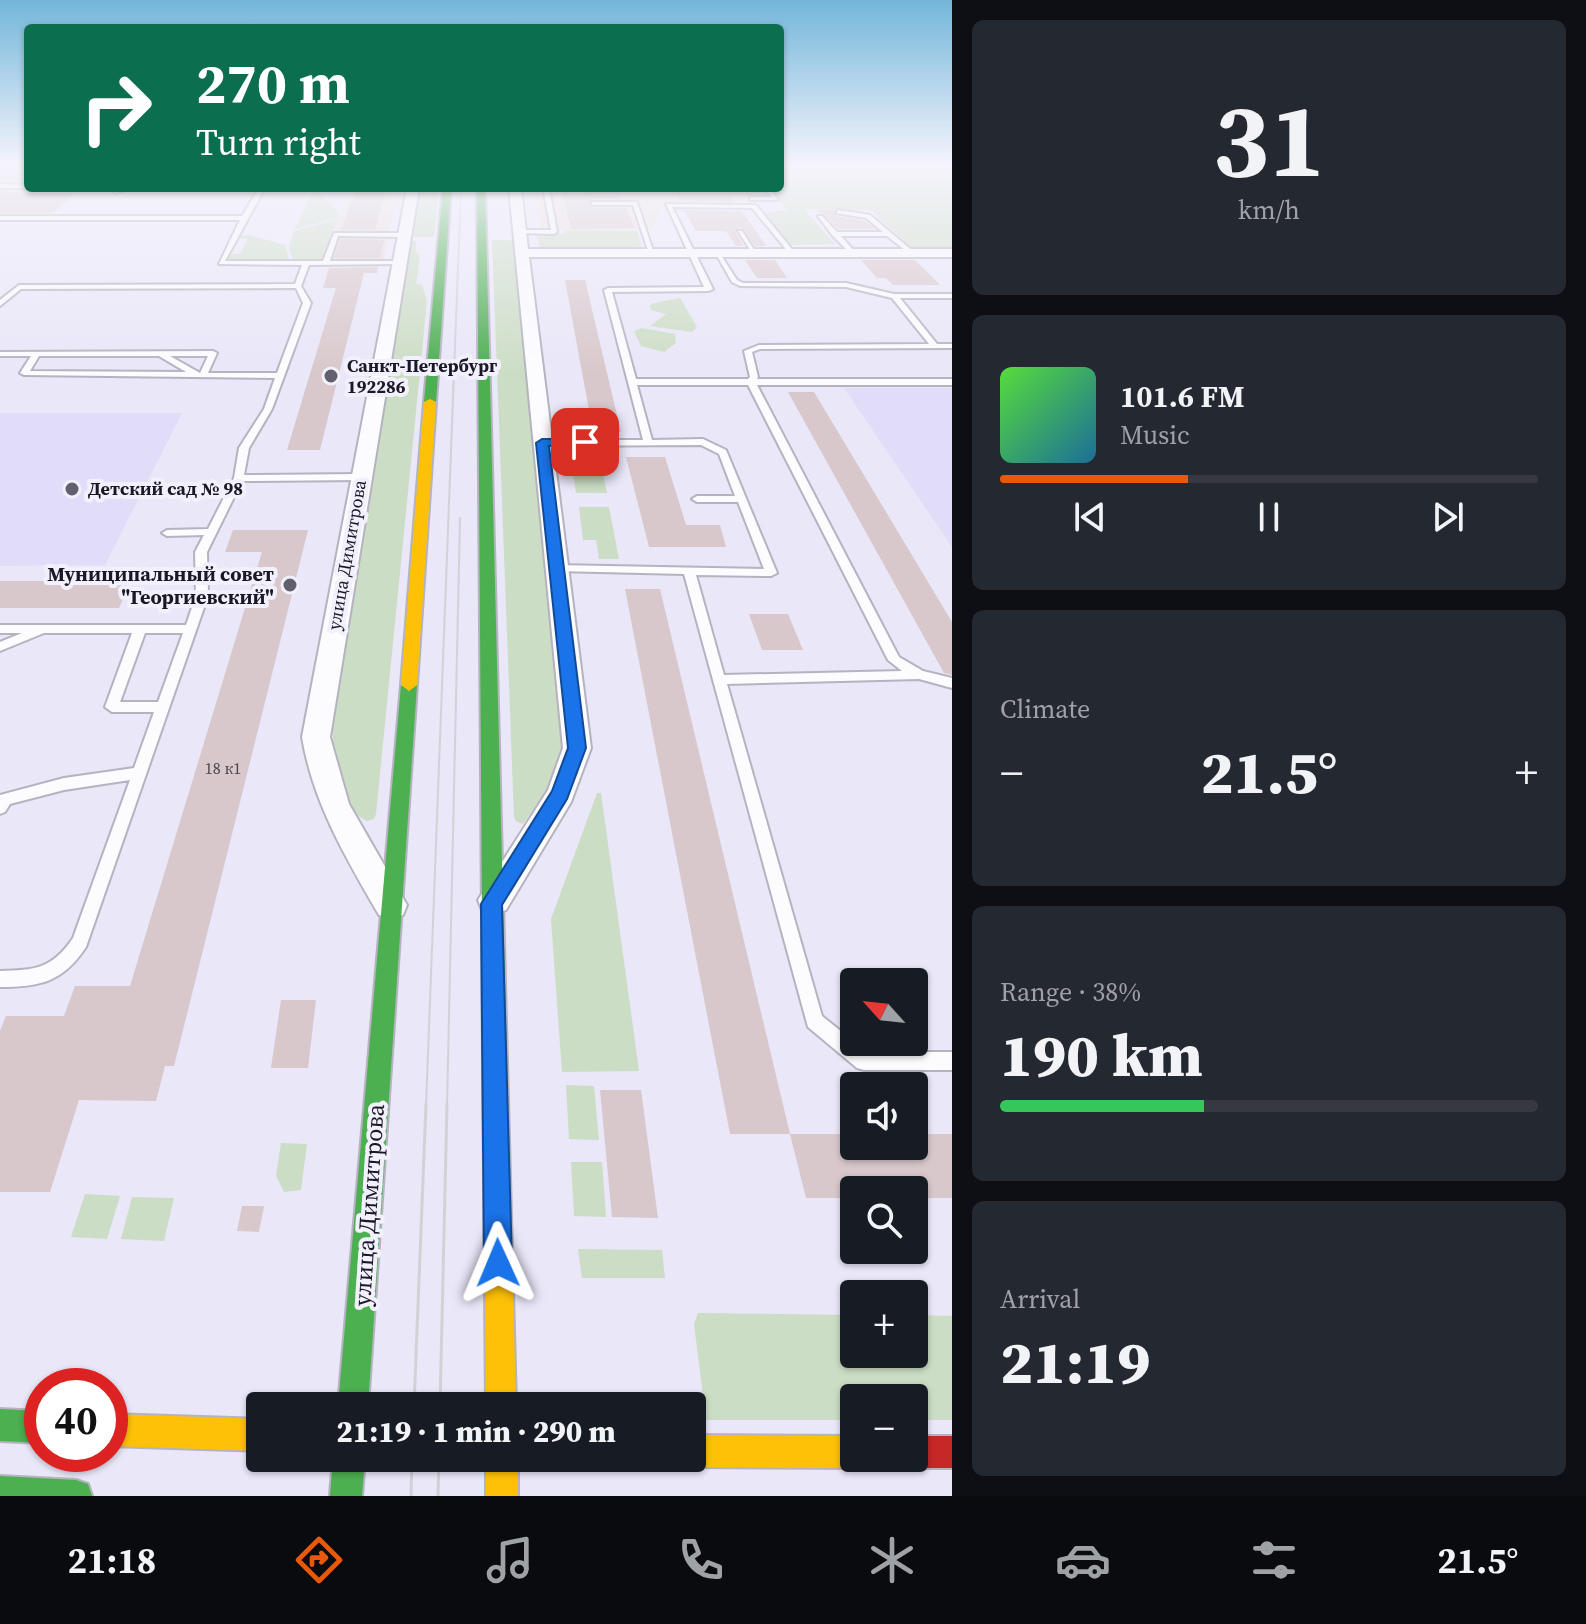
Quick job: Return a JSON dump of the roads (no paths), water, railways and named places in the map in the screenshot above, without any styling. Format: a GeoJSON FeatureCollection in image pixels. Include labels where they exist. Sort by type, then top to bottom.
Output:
{"type":"FeatureCollection","features":[{"type":"Feature","properties":{"kind":"street","name":"улица Димитрова"},"geometry":{"type":"LineString","coordinates":[[354,1392],[444,233]]}},
{"type":"Feature","properties":{"kind":"street"},"geometry":{"type":"LineString","coordinates":[[482,233],[501,1392]]}},
{"type":"Feature","properties":{"kind":"street"},"geometry":{"type":"LineString","coordinates":[[492,904],[561,794],[577,748],[520,233]]}},
{"type":"Feature","properties":{"kind":"street","name":"улица Димитрова"},"geometry":{"type":"LineString","coordinates":[[392,907],[346,831],[320,768],[316,737],[405,235]]}},
{"type":"Feature","properties":{"kind":"street"},"geometry":{"type":"LineString","coordinates":[[521,242],[652,253],[952,253]]}},
{"type":"Feature","properties":{"kind":"street"},"geometry":{"type":"LineString","coordinates":[[0,1425],[24,1426]]}},
{"type":"Feature","properties":{"kind":"street"},"geometry":{"type":"LineString","coordinates":[[128,1431],[246,1435]]}},
{"type":"Feature","properties":{"kind":"street"},"geometry":{"type":"LineString","coordinates":[[706,1451],[840,1452]]}},
{"type":"Feature","properties":{"kind":"street"},"geometry":{"type":"LineString","coordinates":[[928,1452],[952,1452]]}},
{"type":"Feature","properties":{"kind":"street"},"geometry":{"type":"LineString","coordinates":[[346,1496],[348,1472]]}},
{"type":"Feature","properties":{"kind":"street"},"geometry":{"type":"LineString","coordinates":[[502,1472],[502,1496]]}},
{"type":"Feature","properties":{"kind":"street"},"geometry":{"type":"LineString","coordinates":[[0,1492],[76,1496]]}},
{"type":"Feature","properties":{"kind":"lane"},"geometry":{"type":"LineString","coordinates":[[236,233],[221,263],[400,263]]}},
{"type":"Feature","properties":{"kind":"lane"},"geometry":{"type":"LineString","coordinates":[[521,242],[551,233]]}},
{"type":"Feature","properties":{"kind":"lane"},"geometry":{"type":"LineString","coordinates":[[645,233],[652,253]]}},
{"type":"Feature","properties":{"kind":"lane"},"geometry":{"type":"LineString","coordinates":[[648,442],[608,290],[709,289],[681,233]]}},
{"type":"Feature","properties":{"kind":"lane"},"geometry":{"type":"LineString","coordinates":[[741,233],[755,253]]}},
{"type":"Feature","properties":{"kind":"lane"},"geometry":{"type":"LineString","coordinates":[[776,233],[792,253]]}},
{"type":"Feature","properties":{"kind":"lane"},"geometry":{"type":"LineString","coordinates":[[326,263],[336,234],[405,235]]}},
{"type":"Feature","properties":{"kind":"lane"},"geometry":{"type":"LineString","coordinates":[[834,234],[886,234],[896,237],[912,253]]}},
{"type":"Feature","properties":{"kind":"lane"},"geometry":{"type":"LineString","coordinates":[[834,234],[853,253]]}},
{"type":"Feature","properties":{"kind":"lane"},"geometry":{"type":"LineString","coordinates":[[717,253],[734,281],[742,285],[846,285],[894,296],[952,296]]}},
{"type":"Feature","properties":{"kind":"lane"},"geometry":{"type":"LineString","coordinates":[[0,979],[46,975],[68,963],[80,942],[202,596],[201,552],[239,478],[244,448],[268,409],[307,303],[298,286],[306,263]]}},
{"type":"Feature","properties":{"kind":"lane"},"geometry":{"type":"LineString","coordinates":[[9,286],[298,286]]}},
{"type":"Feature","properties":{"kind":"lane"},"geometry":{"type":"LineString","coordinates":[[0,304],[19,287]]}},
{"type":"Feature","properties":{"kind":"lane"},"geometry":{"type":"LineString","coordinates":[[894,296],[914,316],[935,346]]}},
{"type":"Feature","properties":{"kind":"lane"},"geometry":{"type":"LineString","coordinates":[[751,382],[754,377],[748,351],[755,347],[952,346]]}},
{"type":"Feature","properties":{"kind":"lane"},"geometry":{"type":"LineString","coordinates":[[0,354],[161,354],[212,350],[199,375]]}},
{"type":"Feature","properties":{"kind":"lane"},"geometry":{"type":"LineString","coordinates":[[37,354],[24,373],[280,376]]}},
{"type":"Feature","properties":{"kind":"lane"},"geometry":{"type":"LineString","coordinates":[[161,354],[199,375]]}},
{"type":"Feature","properties":{"kind":"lane"},"geometry":{"type":"LineString","coordinates":[[634,382],[952,382]]}},
{"type":"Feature","properties":{"kind":"lane"},"geometry":{"type":"LineString","coordinates":[[751,382],[894,660],[919,675]]}},
{"type":"Feature","properties":{"kind":"lane"},"geometry":{"type":"LineString","coordinates":[[542,443],[703,442],[723,452],[771,573],[556,568]]}},
{"type":"Feature","properties":{"kind":"lane"},"geometry":{"type":"LineString","coordinates":[[239,478],[361,477]]}},
{"type":"Feature","properties":{"kind":"lane"},"geometry":{"type":"LineString","coordinates":[[697,499],[742,499]]}},
{"type":"Feature","properties":{"kind":"lane"},"geometry":{"type":"LineString","coordinates":[[167,533],[209,532]]}},
{"type":"Feature","properties":{"kind":"lane"},"geometry":{"type":"LineString","coordinates":[[689,571],[814,1021],[864,1061],[952,1061]]}},
{"type":"Feature","properties":{"kind":"lane"},"geometry":{"type":"LineString","coordinates":[[0,629],[191,629]]}},
{"type":"Feature","properties":{"kind":"lane"},"geometry":{"type":"LineString","coordinates":[[0,647],[42,629]]}},
{"type":"Feature","properties":{"kind":"lane"},"geometry":{"type":"LineString","coordinates":[[140,629],[112,707],[164,707]]}},
{"type":"Feature","properties":{"kind":"lane"},"geometry":{"type":"LineString","coordinates":[[718,680],[919,675],[952,683]]}},
{"type":"Feature","properties":{"kind":"lane"},"geometry":{"type":"LineString","coordinates":[[0,808],[5,799],[64,784],[139,773]]}},
{"type":"Feature","properties":{"kind":"tram line"},"geometry":{"type":"LineString","coordinates":[[426,1106],[459,233]]}},
{"type":"Feature","properties":{"kind":"tram line"},"geometry":{"type":"LineString","coordinates":[[447,1106],[460,518]]}},
{"type":"Feature","properties":{"kind":"tram line"},"geometry":{"type":"LineString","coordinates":[[415,1392],[426,1104]]}},
{"type":"Feature","properties":{"kind":"tram line"},"geometry":{"type":"LineString","coordinates":[[440,1392],[447,1104]]}},
{"type":"Feature","properties":{"kind":"tram line"},"geometry":{"type":"LineString","coordinates":[[411,1496],[412,1472]]}},
{"type":"Feature","properties":{"kind":"tram line"},"geometry":{"type":"LineString","coordinates":[[438,1496],[439,1472]]}},
{"type":"Feature","properties":{"kind":"place","name":"Санкт-Петербург 192286"},"geometry":{"type":"Point","coordinates":[331,376]}},
{"type":"Feature","properties":{"kind":"place","name":"Детский сад № 98"},"geometry":{"type":"Point","coordinates":[72,489]}},
{"type":"Feature","properties":{"kind":"place","name":"Муниципальный совет \"Георгиевский\""},"geometry":{"type":"Point","coordinates":[290,585]}}]}
